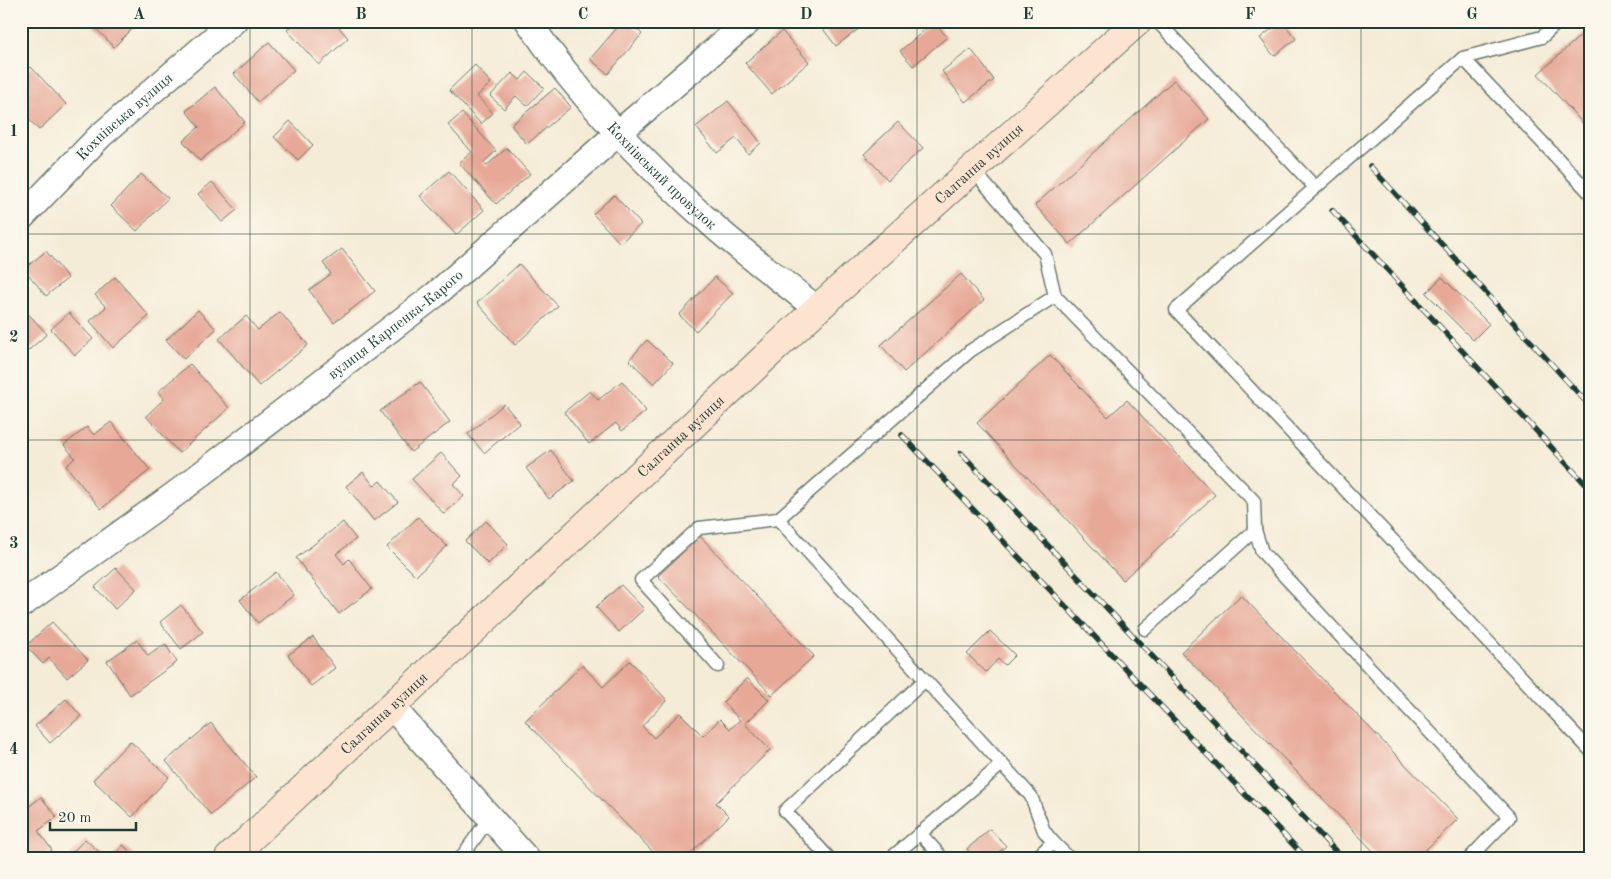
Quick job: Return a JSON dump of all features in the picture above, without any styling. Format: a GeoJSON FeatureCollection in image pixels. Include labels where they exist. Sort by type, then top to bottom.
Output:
{"type":"FeatureCollection","features":[{"type":"Feature","properties":{"kind":"street","name":"Кохнівська вулиця"},"geometry":{"type":"LineString","coordinates":[[21,218],[100,136],[234,21]]}},
{"type":"Feature","properties":{"kind":"street","name":"Кохнівський провулок"},"geometry":{"type":"LineString","coordinates":[[528,21],[552,56],[617,134],[717,229],[817,309]]}},
{"type":"Feature","properties":{"kind":"street","name":"вулиця Карпенка-Карого"},"geometry":{"type":"LineString","coordinates":[[21,605],[178,492],[435,295],[617,134],[749,21]]}},
{"type":"Feature","properties":{"kind":"street","name":"Салганна вулиця"},"geometry":{"type":"LineString","coordinates":[[229,858],[817,309],[1138,21]]}},
{"type":"Feature","properties":{"kind":"street"},"geometry":{"type":"LineString","coordinates":[[392,707],[526,858]]}},
{"type":"Feature","properties":{"kind":"lane"},"geometry":{"type":"LineString","coordinates":[[1157,21],[1315,187]]}},
{"type":"Feature","properties":{"kind":"lane"},"geometry":{"type":"LineString","coordinates":[[1559,21],[1542,37],[1463,58],[1176,310],[1590,750]]}},
{"type":"Feature","properties":{"kind":"lane"},"geometry":{"type":"LineString","coordinates":[[1463,58],[1590,192]]}},
{"type":"Feature","properties":{"kind":"lane"},"geometry":{"type":"LineString","coordinates":[[973,170],[1045,254],[1055,296],[1254,501],[1255,530],[1262,552],[1509,818],[1470,858]]}},
{"type":"Feature","properties":{"kind":"lane"},"geometry":{"type":"LineString","coordinates":[[718,666],[641,580],[699,528],[778,519],[970,351],[1055,296]]}},
{"type":"Feature","properties":{"kind":"lane"},"geometry":{"type":"LineString","coordinates":[[778,519],[1031,796],[1044,831],[1069,858]]}},
{"type":"Feature","properties":{"kind":"lane"},"geometry":{"type":"LineString","coordinates":[[1146,629],[1255,530]]}},
{"type":"Feature","properties":{"kind":"lane"},"geometry":{"type":"LineString","coordinates":[[829,858],[785,811],[925,680]]}},
{"type":"Feature","properties":{"kind":"lane"},"geometry":{"type":"LineString","coordinates":[[891,858],[1002,764]]}},
{"type":"Feature","properties":{"kind":"lane"},"geometry":{"type":"LineString","coordinates":[[461,858],[490,817]]}},
{"type":"Feature","properties":{"kind":"lane"},"geometry":{"type":"LineString","coordinates":[[920,833],[942,858]]}},
{"type":"Feature","properties":{"kind":"lane"},"geometry":{"type":"LineString","coordinates":[[1036,858],[1053,842]]}},
{"type":"Feature","properties":{"kind":"building"},"geometry":{"type":"Polygon","coordinates":[[[89,21],[140,21],[114,47],[89,21]]]}},
{"type":"Feature","properties":{"kind":"building"},"geometry":{"type":"Polygon","coordinates":[[[297,21],[343,21],[338,26],[348,38],[319,65],[287,30],[297,21]]]}},
{"type":"Feature","properties":{"kind":"building"},"geometry":{"type":"Polygon","coordinates":[[[623,21],[628,21],[642,34],[608,74],[590,59],[623,21]]]}},
{"type":"Feature","properties":{"kind":"building"},"geometry":{"type":"Polygon","coordinates":[[[817,21],[861,21],[864,25],[836,46],[817,21]]]}},
{"type":"Feature","properties":{"kind":"building"},"geometry":{"type":"Polygon","coordinates":[[[1282,21],[1296,39],[1274,56],[1260,38],[1282,21]]]}},
{"type":"Feature","properties":{"kind":"building"},"geometry":{"type":"Polygon","coordinates":[[[934,22],[947,37],[913,66],[900,51],[934,22]]]}},
{"type":"Feature","properties":{"kind":"building"},"geometry":{"type":"Polygon","coordinates":[[[1590,27],[1590,131],[1538,74],[1590,27]]]}},
{"type":"Feature","properties":{"kind":"building"},"geometry":{"type":"Polygon","coordinates":[[[782,31],[809,62],[772,94],[745,63],[782,31]]]}},
{"type":"Feature","properties":{"kind":"building"},"geometry":{"type":"Polygon","coordinates":[[[269,42],[294,70],[258,102],[234,74],[269,42]]]}},
{"type":"Feature","properties":{"kind":"building"},"geometry":{"type":"Polygon","coordinates":[[[971,49],[994,80],[965,102],[942,71],[971,49]]]}},
{"type":"Feature","properties":{"kind":"building"},"geometry":{"type":"Polygon","coordinates":[[[475,65],[491,83],[477,96],[493,113],[481,124],[449,90],[475,65]]]}},
{"type":"Feature","properties":{"kind":"building"},"geometry":{"type":"Polygon","coordinates":[[[31,67],[66,104],[39,130],[21,111],[21,77],[31,67]]]}},
{"type":"Feature","properties":{"kind":"building"},"geometry":{"type":"Polygon","coordinates":[[[527,72],[544,88],[527,106],[516,96],[504,109],[490,96],[512,73],[520,80],[527,72]]]}},
{"type":"Feature","properties":{"kind":"building"},"geometry":{"type":"Polygon","coordinates":[[[1174,80],[1209,119],[1070,244],[1035,205],[1174,80]]]}},
{"type":"Feature","properties":{"kind":"building"},"geometry":{"type":"Polygon","coordinates":[[[215,87],[245,122],[200,161],[183,141],[199,127],[186,111],[215,87]]]}},
{"type":"Feature","properties":{"kind":"building"},"geometry":{"type":"Polygon","coordinates":[[[555,88],[571,107],[527,144],[511,125],[555,88]]]}},
{"type":"Feature","properties":{"kind":"building"},"geometry":{"type":"Polygon","coordinates":[[[728,101],[761,143],[748,154],[736,138],[717,153],[696,127],[728,101]]]}},
{"type":"Feature","properties":{"kind":"building"},"geometry":{"type":"Polygon","coordinates":[[[462,113],[496,151],[483,163],[486,166],[507,148],[530,174],[496,204],[459,163],[472,152],[448,125],[462,113]]]}},
{"type":"Feature","properties":{"kind":"building"},"geometry":{"type":"Polygon","coordinates":[[[290,121],[313,145],[298,160],[274,137],[290,121]]]}},
{"type":"Feature","properties":{"kind":"building"},"geometry":{"type":"Polygon","coordinates":[[[898,122],[923,148],[888,180],[864,154],[898,122]]]}},
{"type":"Feature","properties":{"kind":"building"},"geometry":{"type":"Polygon","coordinates":[[[449,171],[484,210],[456,235],[420,196],[449,171]]]}},
{"type":"Feature","properties":{"kind":"building"},"geometry":{"type":"Polygon","coordinates":[[[141,174],[168,198],[137,231],[111,206],[141,174]]]}},
{"type":"Feature","properties":{"kind":"building"},"geometry":{"type":"Polygon","coordinates":[[[212,182],[237,210],[222,222],[198,194],[212,182]]]}},
{"type":"Feature","properties":{"kind":"building"},"geometry":{"type":"Polygon","coordinates":[[[614,195],[641,224],[620,243],[593,214],[614,195]]]}},
{"type":"Feature","properties":{"kind":"building"},"geometry":{"type":"Polygon","coordinates":[[[342,249],[375,291],[334,323],[309,290],[331,274],[323,263],[342,249]]]}},
{"type":"Feature","properties":{"kind":"building"},"geometry":{"type":"Polygon","coordinates":[[[46,251],[68,278],[46,296],[24,269],[46,251]]]}},
{"type":"Feature","properties":{"kind":"building"},"geometry":{"type":"Polygon","coordinates":[[[519,264],[558,306],[515,345],[477,303],[519,264]]]}},
{"type":"Feature","properties":{"kind":"building"},"geometry":{"type":"Polygon","coordinates":[[[961,274],[984,300],[904,372],[881,345],[961,274]]]}},
{"type":"Feature","properties":{"kind":"building"},"geometry":{"type":"Polygon","coordinates":[[[115,277],[149,316],[113,348],[90,321],[106,307],[95,295],[115,277]]]}},
{"type":"Feature","properties":{"kind":"building"},"geometry":{"type":"Polygon","coordinates":[[[715,277],[733,293],[696,331],[679,315],[715,277]]]}},
{"type":"Feature","properties":{"kind":"building"},"geometry":{"type":"Polygon","coordinates":[[[1442,277],[1489,324],[1473,340],[1426,293],[1442,277]]]}},
{"type":"Feature","properties":{"kind":"building"},"geometry":{"type":"Polygon","coordinates":[[[21,306],[47,334],[21,357],[21,306]]]}},
{"type":"Feature","properties":{"kind":"building"},"geometry":{"type":"Polygon","coordinates":[[[198,310],[216,329],[184,359],[166,340],[198,310]]]}},
{"type":"Feature","properties":{"kind":"building"},"geometry":{"type":"Polygon","coordinates":[[[280,312],[308,345],[259,386],[219,339],[246,316],[258,330],[280,312]]]}},
{"type":"Feature","properties":{"kind":"building"},"geometry":{"type":"Polygon","coordinates":[[[69,313],[93,339],[75,355],[51,329],[69,313]]]}},
{"type":"Feature","properties":{"kind":"building"},"geometry":{"type":"Polygon","coordinates":[[[647,340],[673,363],[654,384],[629,360],[647,340]]]}},
{"type":"Feature","properties":{"kind":"building"},"geometry":{"type":"Polygon","coordinates":[[[1050,355],[1108,417],[1127,400],[1215,495],[1123,580],[977,423],[1050,355]]]}},
{"type":"Feature","properties":{"kind":"building"},"geometry":{"type":"Polygon","coordinates":[[[190,364],[229,408],[179,453],[146,416],[164,399],[158,392],[190,364]]]}},
{"type":"Feature","properties":{"kind":"building"},"geometry":{"type":"Polygon","coordinates":[[[622,381],[646,411],[622,431],[616,423],[589,444],[564,412],[590,391],[598,400],[622,381]]]}},
{"type":"Feature","properties":{"kind":"building"},"geometry":{"type":"Polygon","coordinates":[[[420,382],[450,422],[411,452],[380,411],[420,382]]]}},
{"type":"Feature","properties":{"kind":"building"},"geometry":{"type":"Polygon","coordinates":[[[504,404],[520,423],[484,453],[468,434],[504,404]]]}},
{"type":"Feature","properties":{"kind":"building"},"geometry":{"type":"Polygon","coordinates":[[[111,422],[150,470],[101,509],[66,466],[75,458],[64,445],[87,427],[94,435],[111,422]]]}},
{"type":"Feature","properties":{"kind":"building"},"geometry":{"type":"Polygon","coordinates":[[[551,450],[574,481],[549,499],[526,468],[551,450]]]}},
{"type":"Feature","properties":{"kind":"building"},"geometry":{"type":"Polygon","coordinates":[[[441,453],[462,476],[453,484],[464,496],[444,514],[412,479],[441,453]]]}},
{"type":"Feature","properties":{"kind":"building"},"geometry":{"type":"Polygon","coordinates":[[[363,472],[374,486],[380,481],[398,502],[374,521],[346,486],[363,472]]]}},
{"type":"Feature","properties":{"kind":"building"},"geometry":{"type":"Polygon","coordinates":[[[418,517],[447,546],[416,576],[387,547],[418,517]]]}},
{"type":"Feature","properties":{"kind":"building"},"geometry":{"type":"Polygon","coordinates":[[[486,521],[508,544],[488,564],[465,541],[486,521]]]}},
{"type":"Feature","properties":{"kind":"building"},"geometry":{"type":"Polygon","coordinates":[[[343,522],[356,539],[336,554],[344,564],[349,559],[372,589],[339,614],[296,558],[343,522]]]}},
{"type":"Feature","properties":{"kind":"building"},"geometry":{"type":"Polygon","coordinates":[[[700,536],[814,656],[772,695],[658,576],[700,536]]]}},
{"type":"Feature","properties":{"kind":"building"},"geometry":{"type":"Polygon","coordinates":[[[116,568],[136,589],[115,609],[95,587],[116,568]]]}},
{"type":"Feature","properties":{"kind":"building"},"geometry":{"type":"Polygon","coordinates":[[[276,572],[294,595],[258,623],[240,600],[276,572]]]}},
{"type":"Feature","properties":{"kind":"building"},"geometry":{"type":"Polygon","coordinates":[[[621,585],[644,609],[619,632],[596,607],[621,585]]]}},
{"type":"Feature","properties":{"kind":"building"},"geometry":{"type":"Polygon","coordinates":[[[1241,595],[1458,819],[1417,858],[1380,858],[1181,652],[1241,595]]]}},
{"type":"Feature","properties":{"kind":"building"},"geometry":{"type":"Polygon","coordinates":[[[181,605],[203,632],[181,649],[160,622],[181,605]]]}},
{"type":"Feature","properties":{"kind":"building"},"geometry":{"type":"Polygon","coordinates":[[[52,622],[88,660],[67,678],[49,658],[43,664],[26,646],[52,622]]]}},
{"type":"Feature","properties":{"kind":"building"},"geometry":{"type":"Polygon","coordinates":[[[990,631],[1015,655],[1005,665],[998,659],[986,672],[967,654],[990,631]]]}},
{"type":"Feature","properties":{"kind":"building"},"geometry":{"type":"Polygon","coordinates":[[[313,637],[335,668],[311,686],[288,655],[313,637]]]}},
{"type":"Feature","properties":{"kind":"building"},"geometry":{"type":"Polygon","coordinates":[[[137,640],[148,656],[165,644],[177,662],[130,695],[107,661],[137,640]]]}},
{"type":"Feature","properties":{"kind":"building"},"geometry":{"type":"Polygon","coordinates":[[[630,661],[667,700],[642,726],[654,738],[680,713],[703,736],[720,719],[730,729],[740,720],[723,702],[747,678],[769,700],[745,724],[770,750],[716,803],[729,816],[686,858],[659,858],[525,721],[582,665],[603,687],[630,661]]]}},
{"type":"Feature","properties":{"kind":"building"},"geometry":{"type":"Polygon","coordinates":[[[66,699],[81,716],[50,743],[35,726],[66,699]]]}},
{"type":"Feature","properties":{"kind":"building"},"geometry":{"type":"Polygon","coordinates":[[[211,723],[256,777],[211,815],[166,761],[211,723]]]}},
{"type":"Feature","properties":{"kind":"building"},"geometry":{"type":"Polygon","coordinates":[[[130,741],[169,777],[132,817],[93,780],[130,741]]]}},
{"type":"Feature","properties":{"kind":"building"},"geometry":{"type":"Polygon","coordinates":[[[41,797],[57,817],[38,831],[52,850],[42,858],[21,858],[21,813],[41,797]]]}},
{"type":"Feature","properties":{"kind":"building"},"geometry":{"type":"Polygon","coordinates":[[[990,829],[1006,846],[992,858],[975,858],[967,849],[990,829]]]}},
{"type":"Feature","properties":{"kind":"building"},"geometry":{"type":"Polygon","coordinates":[[[85,839],[106,858],[72,858],[70,855],[85,839]]]}},
{"type":"Feature","properties":{"kind":"building"},"geometry":{"type":"Polygon","coordinates":[[[123,845],[137,858],[112,858],[123,845]]]}},
{"type":"Feature","properties":{"kind":"railway"},"geometry":{"type":"LineString","coordinates":[[1370,166],[1590,406]]}},
{"type":"Feature","properties":{"kind":"railway"},"geometry":{"type":"LineString","coordinates":[[1332,210],[1590,489]]}},
{"type":"Feature","properties":{"kind":"railway"},"geometry":{"type":"LineString","coordinates":[[902,435],[1306,858]]}},
{"type":"Feature","properties":{"kind":"railway"},"geometry":{"type":"LineString","coordinates":[[961,453],[1342,858]]}}]}
